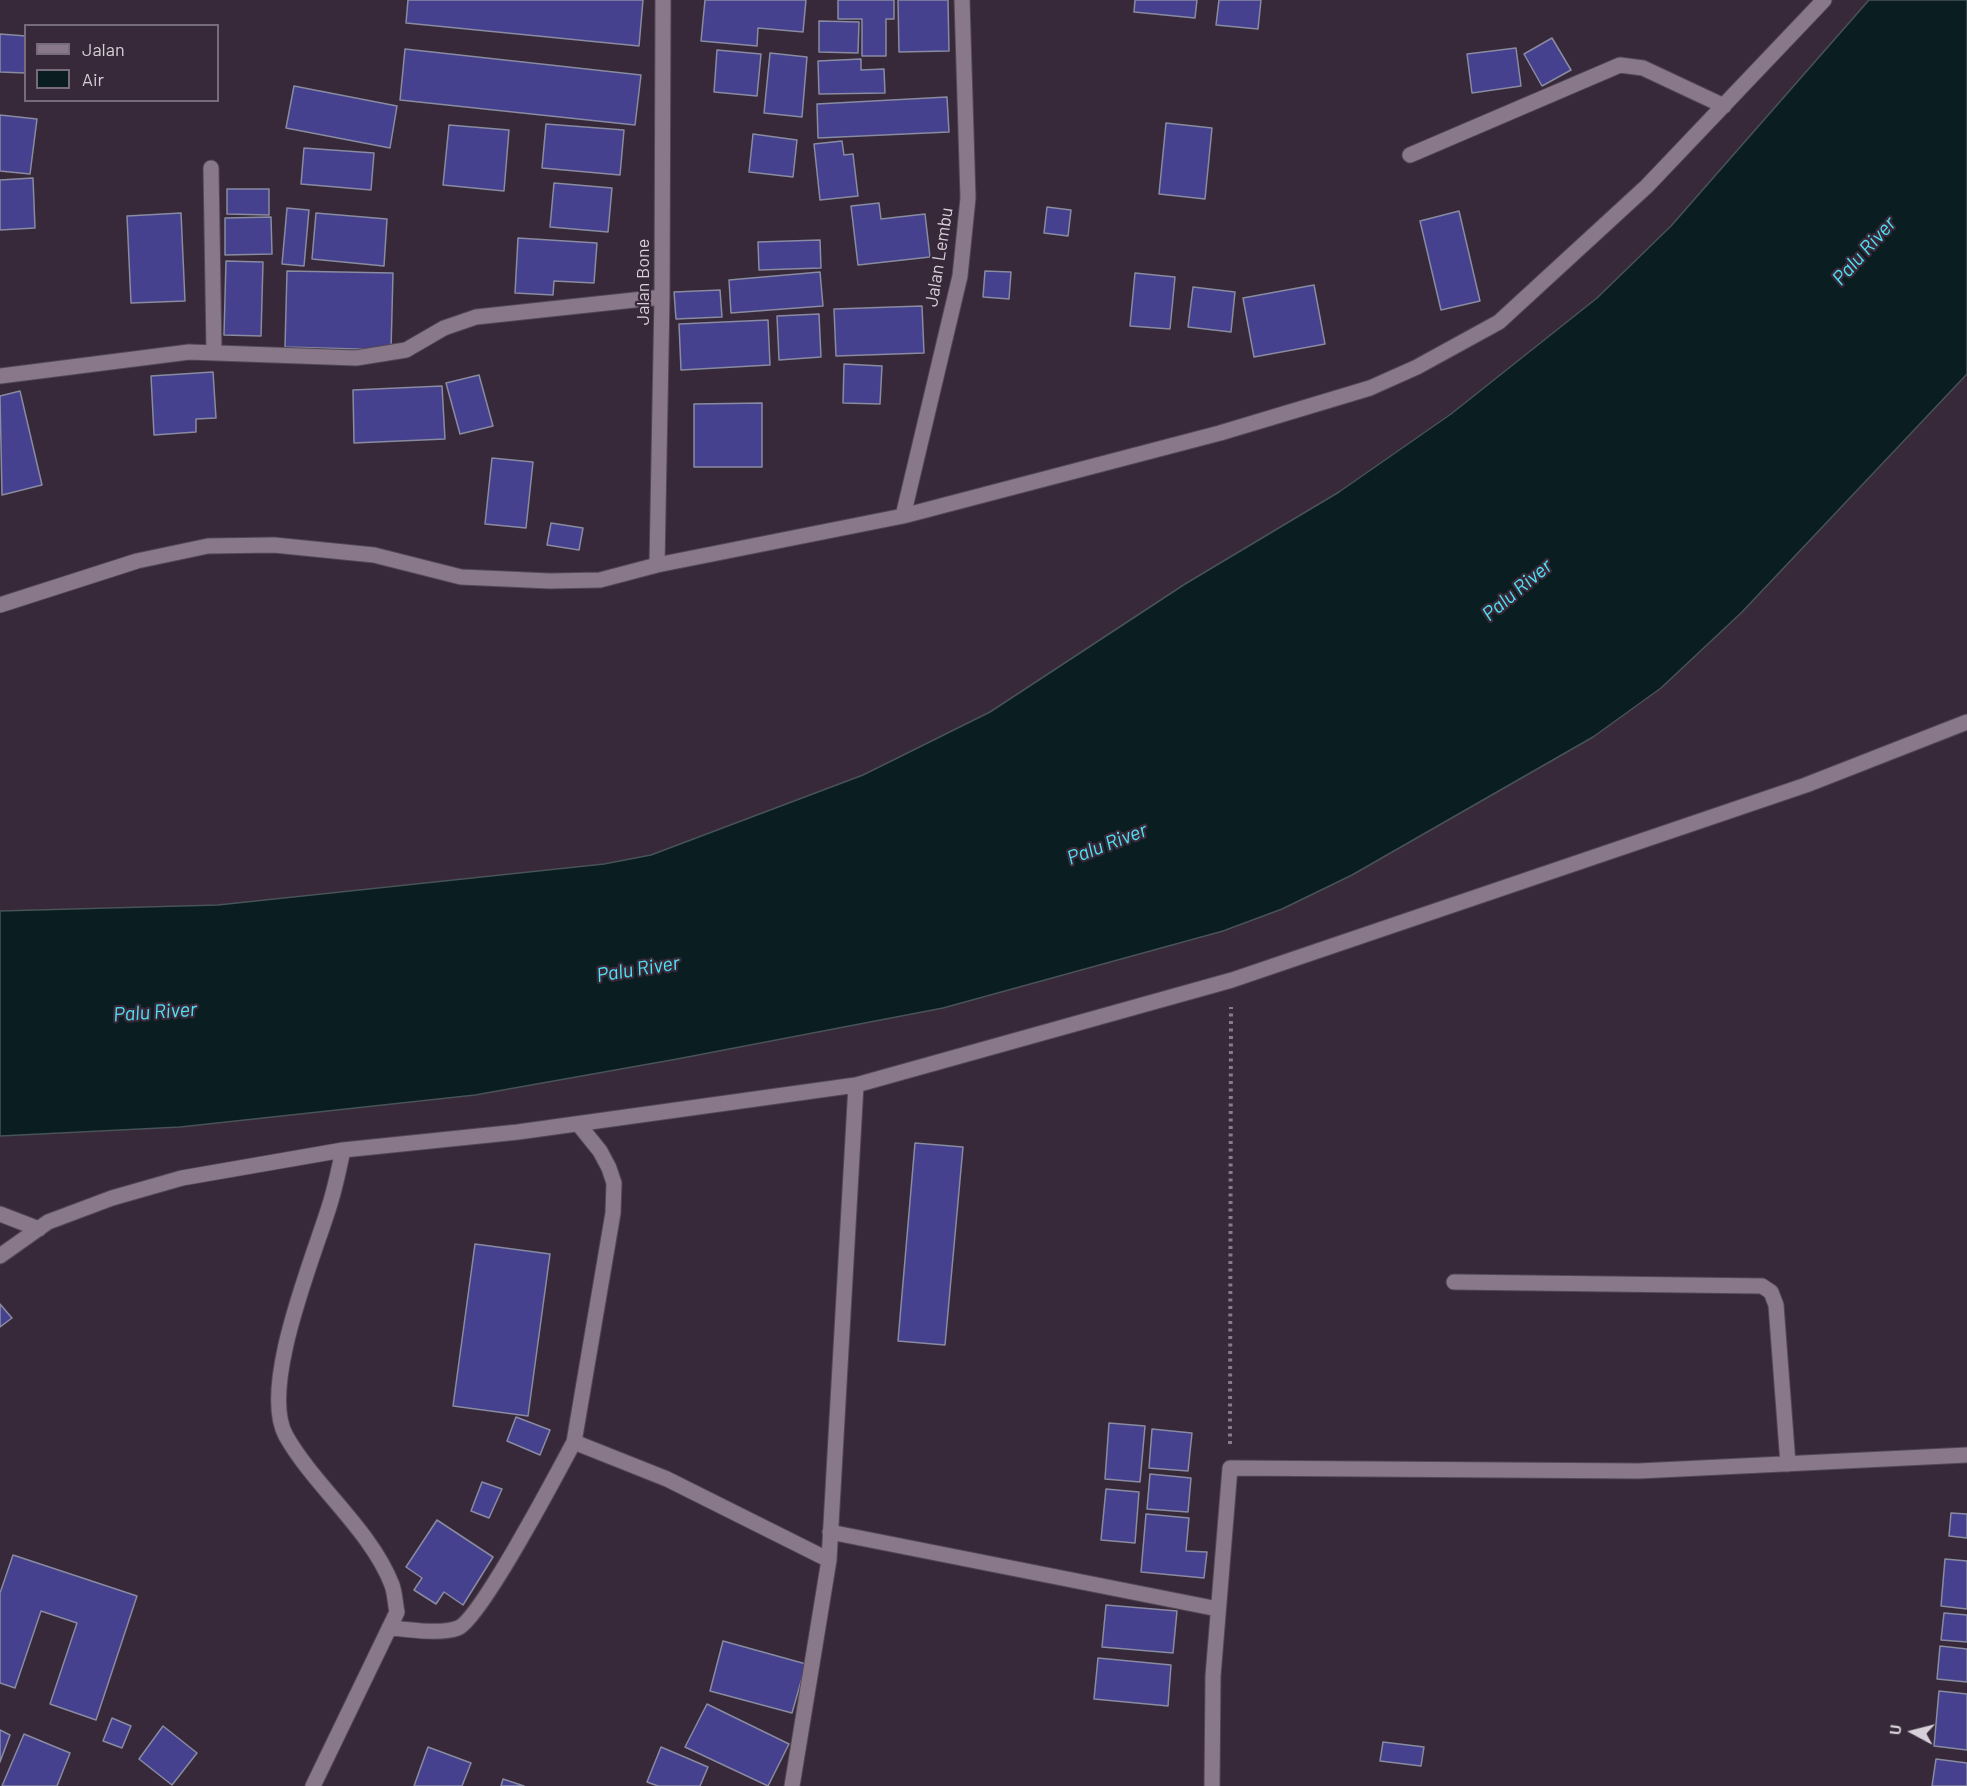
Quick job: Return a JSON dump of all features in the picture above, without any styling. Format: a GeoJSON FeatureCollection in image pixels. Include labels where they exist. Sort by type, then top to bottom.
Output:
{"type":"FeatureCollection","features":[{"type":"Feature","properties":{"kind":"street","name":"Jalan Bone"},"geometry":{"type":"LineString","coordinates":[[657,565],[662,297],[663,0]]}},
{"type":"Feature","properties":{"kind":"street","name":"Jalan Lembu"},"geometry":{"type":"LineString","coordinates":[[903,516],[960,276],[968,198],[962,0]]}},
{"type":"Feature","properties":{"kind":"street"},"geometry":{"type":"LineString","coordinates":[[0,605],[137,561],[208,546],[285,546],[374,555],[461,577],[550,581],[600,580],[657,565],[903,516],[1220,433],[1370,388],[1417,367],[1507,315],[1647,186],[1824,0]]}},
{"type":"Feature","properties":{"kind":"street"},"geometry":{"type":"LineString","coordinates":[[1410,155],[1620,65],[1643,68],[1724,105]]}},
{"type":"Feature","properties":{"kind":"street"},"geometry":{"type":"LineString","coordinates":[[211,168],[214,351]]}},
{"type":"Feature","properties":{"kind":"street"},"geometry":{"type":"LineString","coordinates":[[0,376],[87,366],[152,355],[214,351],[345,358],[380,356],[406,350],[444,328],[476,317],[662,297]]}},
{"type":"Feature","properties":{"kind":"street"},"geometry":{"type":"LineString","coordinates":[[0,1256],[48,1222],[112,1198],[182,1178],[343,1150],[579,1125],[856,1085],[1232,980],[1806,785],[1967,722]]}},
{"type":"Feature","properties":{"kind":"street"},"geometry":{"type":"LineString","coordinates":[[792,1786],[829,1560],[856,1085]]}},
{"type":"Feature","properties":{"kind":"street"},"geometry":{"type":"LineString","coordinates":[[389,1628],[457,1629],[468,1622],[489,1591],[574,1443],[613,1213],[614,1183],[600,1151],[579,1125]]}},
{"type":"Feature","properties":{"kind":"street"},"geometry":{"type":"LineString","coordinates":[[313,1786],[397,1612],[392,1585],[372,1549],[287,1438],[279,1415],[278,1384],[292,1325],[330,1206],[343,1150]]}},
{"type":"Feature","properties":{"kind":"street"},"geometry":{"type":"LineString","coordinates":[[0,1214],[39,1229]]}},
{"type":"Feature","properties":{"kind":"street"},"geometry":{"type":"LineString","coordinates":[[1454,1282],[1762,1286],[1771,1292],[1776,1305],[1788,1464]]}},
{"type":"Feature","properties":{"kind":"street"},"geometry":{"type":"LineString","coordinates":[[574,1443],[667,1479],[829,1560]]}},
{"type":"Feature","properties":{"kind":"street"},"geometry":{"type":"LineString","coordinates":[[1212,1786],[1212,1676],[1230,1468],[1639,1471],[1967,1455]]}},
{"type":"Feature","properties":{"kind":"street"},"geometry":{"type":"LineString","coordinates":[[830,1532],[1218,1609]]}},
{"type":"Feature","properties":{"kind":"path"},"geometry":{"type":"LineString","coordinates":[[1230,1468],[1232,980]]}},
{"type":"Feature","properties":{"kind":"water","name":"Palu River"},"geometry":{"type":"Polygon","coordinates":[[[1869,0],[1967,0],[1967,374],[1742,612],[1661,688],[1593,737],[1352,875],[1282,909],[1223,931],[943,1008],[475,1095],[180,1127],[0,1136],[0,911],[218,905],[604,864],[651,855],[863,775],[990,712],[1185,584],[1339,492],[1451,414],[1597,298],[1671,226],[1869,0]]]}},
{"type":"Feature","properties":{"kind":"building"},"geometry":{"type":"Polygon","coordinates":[[[408,0],[643,0],[639,46],[406,23],[408,0]]]}},
{"type":"Feature","properties":{"kind":"building"},"geometry":{"type":"Polygon","coordinates":[[[705,0],[806,0],[803,32],[758,28],[757,46],[701,41],[705,0]]]}},
{"type":"Feature","properties":{"kind":"building"},"geometry":{"type":"Polygon","coordinates":[[[838,0],[894,0],[894,19],[886,19],[886,56],[862,56],[862,19],[838,19],[838,0]]]}},
{"type":"Feature","properties":{"kind":"building"},"geometry":{"type":"Polygon","coordinates":[[[898,0],[948,0],[949,51],[899,52],[898,0]]]}},
{"type":"Feature","properties":{"kind":"building"},"geometry":{"type":"Polygon","coordinates":[[[1135,0],[1197,0],[1195,18],[1134,12],[1135,0]]]}},
{"type":"Feature","properties":{"kind":"building"},"geometry":{"type":"Polygon","coordinates":[[[1219,0],[1261,0],[1258,29],[1216,25],[1219,0]]]}},
{"type":"Feature","properties":{"kind":"building"},"geometry":{"type":"Polygon","coordinates":[[[819,21],[859,22],[858,53],[819,52],[819,21]]]}},
{"type":"Feature","properties":{"kind":"building"},"geometry":{"type":"Polygon","coordinates":[[[0,34],[24,36],[24,73],[0,72],[0,34]]]}},
{"type":"Feature","properties":{"kind":"building"},"geometry":{"type":"Polygon","coordinates":[[[1552,38],[1571,70],[1542,86],[1524,54],[1552,38]]]}},
{"type":"Feature","properties":{"kind":"building"},"geometry":{"type":"Polygon","coordinates":[[[1516,48],[1521,86],[1472,93],[1467,54],[1516,48]]]}},
{"type":"Feature","properties":{"kind":"building"},"geometry":{"type":"Polygon","coordinates":[[[405,49],[641,75],[635,125],[400,100],[405,49]]]}},
{"type":"Feature","properties":{"kind":"building"},"geometry":{"type":"Polygon","coordinates":[[[717,50],[761,54],[757,96],[714,92],[717,50]]]}},
{"type":"Feature","properties":{"kind":"building"},"geometry":{"type":"Polygon","coordinates":[[[770,53],[807,57],[802,117],[764,113],[770,53]]]}},
{"type":"Feature","properties":{"kind":"building"},"geometry":{"type":"Polygon","coordinates":[[[861,59],[861,70],[884,69],[885,93],[819,94],[818,61],[861,59]]]}},
{"type":"Feature","properties":{"kind":"building"},"geometry":{"type":"Polygon","coordinates":[[[294,86],[397,106],[390,148],[286,128],[294,86]]]}},
{"type":"Feature","properties":{"kind":"building"},"geometry":{"type":"Polygon","coordinates":[[[947,97],[949,132],[818,138],[817,104],[947,97]]]}},
{"type":"Feature","properties":{"kind":"building"},"geometry":{"type":"Polygon","coordinates":[[[0,115],[37,119],[30,174],[0,171],[0,115]]]}},
{"type":"Feature","properties":{"kind":"building"},"geometry":{"type":"Polygon","coordinates":[[[1166,123],[1212,128],[1205,199],[1159,194],[1166,123]]]}},
{"type":"Feature","properties":{"kind":"building"},"geometry":{"type":"Polygon","coordinates":[[[546,124],[624,130],[620,175],[542,168],[546,124]]]}},
{"type":"Feature","properties":{"kind":"building"},"geometry":{"type":"Polygon","coordinates":[[[449,125],[509,130],[504,191],[443,185],[449,125]]]}},
{"type":"Feature","properties":{"kind":"building"},"geometry":{"type":"Polygon","coordinates":[[[753,134],[797,140],[793,177],[749,172],[753,134]]]}},
{"type":"Feature","properties":{"kind":"building"},"geometry":{"type":"Polygon","coordinates":[[[842,141],[844,155],[853,154],[858,196],[820,200],[814,144],[842,141]]]}},
{"type":"Feature","properties":{"kind":"building"},"geometry":{"type":"Polygon","coordinates":[[[304,148],[374,153],[371,190],[301,184],[304,148]]]}},
{"type":"Feature","properties":{"kind":"building"},"geometry":{"type":"Polygon","coordinates":[[[33,178],[35,228],[0,230],[0,180],[33,178]]]}},
{"type":"Feature","properties":{"kind":"building"},"geometry":{"type":"Polygon","coordinates":[[[554,183],[612,188],[608,232],[550,227],[554,183]]]}},
{"type":"Feature","properties":{"kind":"building"},"geometry":{"type":"Polygon","coordinates":[[[227,189],[269,189],[269,215],[227,214],[227,189]]]}},
{"type":"Feature","properties":{"kind":"building"},"geometry":{"type":"Polygon","coordinates":[[[879,203],[881,219],[925,214],[930,257],[858,265],[851,206],[879,203]]]}},
{"type":"Feature","properties":{"kind":"building"},"geometry":{"type":"Polygon","coordinates":[[[1047,207],[1071,210],[1068,236],[1044,233],[1047,207]]]}},
{"type":"Feature","properties":{"kind":"building"},"geometry":{"type":"Polygon","coordinates":[[[287,208],[309,210],[304,266],[282,264],[287,208]]]}},
{"type":"Feature","properties":{"kind":"building"},"geometry":{"type":"Polygon","coordinates":[[[1459,211],[1480,301],[1441,310],[1420,221],[1459,211]]]}},
{"type":"Feature","properties":{"kind":"building"},"geometry":{"type":"Polygon","coordinates":[[[181,213],[185,301],[131,303],[127,216],[181,213]]]}},
{"type":"Feature","properties":{"kind":"building"},"geometry":{"type":"Polygon","coordinates":[[[316,213],[387,219],[384,266],[312,259],[316,213]]]}},
{"type":"Feature","properties":{"kind":"building"},"geometry":{"type":"Polygon","coordinates":[[[271,217],[272,254],[225,255],[225,218],[271,217]]]}},
{"type":"Feature","properties":{"kind":"building"},"geometry":{"type":"Polygon","coordinates":[[[518,238],[597,243],[594,283],[554,281],[553,295],[515,293],[518,238]]]}},
{"type":"Feature","properties":{"kind":"building"},"geometry":{"type":"Polygon","coordinates":[[[820,240],[821,268],[759,270],[758,242],[820,240]]]}},
{"type":"Feature","properties":{"kind":"building"},"geometry":{"type":"Polygon","coordinates":[[[226,261],[263,262],[261,336],[224,335],[226,261]]]}},
{"type":"Feature","properties":{"kind":"building"},"geometry":{"type":"Polygon","coordinates":[[[287,271],[393,273],[391,350],[285,347],[287,271]]]}},
{"type":"Feature","properties":{"kind":"building"},"geometry":{"type":"Polygon","coordinates":[[[985,271],[1011,272],[1009,299],[983,297],[985,271]]]}},
{"type":"Feature","properties":{"kind":"building"},"geometry":{"type":"Polygon","coordinates":[[[820,272],[823,306],[731,313],[729,280],[820,272]]]}},
{"type":"Feature","properties":{"kind":"building"},"geometry":{"type":"Polygon","coordinates":[[[1135,273],[1175,277],[1170,329],[1130,326],[1135,273]]]}},
{"type":"Feature","properties":{"kind":"building"},"geometry":{"type":"Polygon","coordinates":[[[1314,285],[1325,344],[1254,357],[1243,298],[1314,285]]]}},
{"type":"Feature","properties":{"kind":"building"},"geometry":{"type":"Polygon","coordinates":[[[1193,287],[1235,292],[1231,332],[1188,327],[1193,287]]]}},
{"type":"Feature","properties":{"kind":"building"},"geometry":{"type":"Polygon","coordinates":[[[720,290],[722,317],[676,319],[674,292],[720,290]]]}},
{"type":"Feature","properties":{"kind":"building"},"geometry":{"type":"Polygon","coordinates":[[[922,306],[924,353],[836,356],[834,309],[922,306]]]}},
{"type":"Feature","properties":{"kind":"building"},"geometry":{"type":"Polygon","coordinates":[[[819,314],[821,357],[779,360],[777,316],[819,314]]]}},
{"type":"Feature","properties":{"kind":"building"},"geometry":{"type":"Polygon","coordinates":[[[768,320],[770,365],[681,370],[679,324],[768,320]]]}},
{"type":"Feature","properties":{"kind":"building"},"geometry":{"type":"Polygon","coordinates":[[[844,364],[882,366],[880,404],[843,403],[844,364]]]}},
{"type":"Feature","properties":{"kind":"building"},"geometry":{"type":"Polygon","coordinates":[[[213,372],[216,418],[196,419],[196,432],[154,435],[151,376],[213,372]]]}},
{"type":"Feature","properties":{"kind":"building"},"geometry":{"type":"Polygon","coordinates":[[[479,375],[493,426],[460,434],[446,383],[479,375]]]}},
{"type":"Feature","properties":{"kind":"building"},"geometry":{"type":"Polygon","coordinates":[[[442,386],[445,439],[354,443],[353,390],[442,386]]]}},
{"type":"Feature","properties":{"kind":"building"},"geometry":{"type":"Polygon","coordinates":[[[20,391],[42,485],[2,495],[0,396],[20,391]]]}},
{"type":"Feature","properties":{"kind":"building"},"geometry":{"type":"Polygon","coordinates":[[[762,403],[762,467],[694,467],[694,404],[762,403]]]}},
{"type":"Feature","properties":{"kind":"building"},"geometry":{"type":"Polygon","coordinates":[[[492,458],[533,462],[526,528],[485,524],[492,458]]]}},
{"type":"Feature","properties":{"kind":"building"},"geometry":{"type":"Polygon","coordinates":[[[551,523],[583,528],[579,550],[547,545],[551,523]]]}},
{"type":"Feature","properties":{"kind":"building"},"geometry":{"type":"Polygon","coordinates":[[[915,1143],[963,1147],[945,1345],[898,1341],[915,1143]]]}},
{"type":"Feature","properties":{"kind":"building"},"geometry":{"type":"Polygon","coordinates":[[[475,1244],[550,1254],[528,1416],[453,1406],[475,1244]]]}},
{"type":"Feature","properties":{"kind":"building"},"geometry":{"type":"Polygon","coordinates":[[[0,1304],[12,1318],[0,1327],[0,1304]]]}},
{"type":"Feature","properties":{"kind":"building"},"geometry":{"type":"Polygon","coordinates":[[[516,1417],[550,1430],[540,1455],[507,1441],[516,1417]]]}},
{"type":"Feature","properties":{"kind":"building"},"geometry":{"type":"Polygon","coordinates":[[[1109,1423],[1145,1426],[1140,1482],[1105,1479],[1109,1423]]]}},
{"type":"Feature","properties":{"kind":"building"},"geometry":{"type":"Polygon","coordinates":[[[1152,1429],[1192,1433],[1188,1471],[1149,1468],[1152,1429]]]}},
{"type":"Feature","properties":{"kind":"building"},"geometry":{"type":"Polygon","coordinates":[[[1150,1474],[1191,1478],[1188,1512],[1147,1509],[1150,1474]]]}},
{"type":"Feature","properties":{"kind":"building"},"geometry":{"type":"Polygon","coordinates":[[[482,1482],[502,1489],[489,1518],[471,1511],[482,1482]]]}},
{"type":"Feature","properties":{"kind":"building"},"geometry":{"type":"Polygon","coordinates":[[[1106,1489],[1139,1492],[1135,1543],[1101,1540],[1106,1489]]]}},
{"type":"Feature","properties":{"kind":"building"},"geometry":{"type":"Polygon","coordinates":[[[1951,1513],[1967,1514],[1967,1538],[1949,1536],[1951,1513]]]}},
{"type":"Feature","properties":{"kind":"building"},"geometry":{"type":"Polygon","coordinates":[[[1146,1514],[1189,1518],[1186,1551],[1207,1552],[1204,1578],[1141,1572],[1146,1514]]]}},
{"type":"Feature","properties":{"kind":"building"},"geometry":{"type":"Polygon","coordinates":[[[437,1520],[493,1557],[463,1605],[444,1592],[436,1604],[414,1590],[422,1578],[406,1567],[437,1520]]]}},
{"type":"Feature","properties":{"kind":"building"},"geometry":{"type":"Polygon","coordinates":[[[13,1555],[137,1596],[96,1720],[50,1704],[77,1623],[41,1611],[15,1688],[0,1683],[0,1593],[13,1555]]]}},
{"type":"Feature","properties":{"kind":"building"},"geometry":{"type":"Polygon","coordinates":[[[1945,1559],[1967,1561],[1967,1609],[1941,1606],[1945,1559]]]}},
{"type":"Feature","properties":{"kind":"building"},"geometry":{"type":"Polygon","coordinates":[[[1106,1605],[1177,1611],[1173,1653],[1102,1647],[1106,1605]]]}},
{"type":"Feature","properties":{"kind":"building"},"geometry":{"type":"Polygon","coordinates":[[[1944,1613],[1967,1615],[1967,1642],[1941,1640],[1944,1613]]]}},
{"type":"Feature","properties":{"kind":"building"},"geometry":{"type":"Polygon","coordinates":[[[723,1641],[806,1664],[792,1713],[710,1691],[723,1641]]]}},
{"type":"Feature","properties":{"kind":"building"},"geometry":{"type":"Polygon","coordinates":[[[1940,1646],[1967,1649],[1967,1682],[1937,1679],[1940,1646]]]}},
{"type":"Feature","properties":{"kind":"building"},"geometry":{"type":"Polygon","coordinates":[[[1098,1658],[1171,1665],[1168,1706],[1094,1699],[1098,1658]]]}},
{"type":"Feature","properties":{"kind":"building"},"geometry":{"type":"Polygon","coordinates":[[[1939,1691],[1967,1694],[1967,1750],[1934,1746],[1939,1691]]]}},
{"type":"Feature","properties":{"kind":"building"},"geometry":{"type":"Polygon","coordinates":[[[707,1704],[789,1744],[768,1786],[685,1747],[707,1704]]]}},
{"type":"Feature","properties":{"kind":"building"},"geometry":{"type":"Polygon","coordinates":[[[112,1718],[131,1726],[122,1748],[103,1741],[112,1718]]]}},
{"type":"Feature","properties":{"kind":"building"},"geometry":{"type":"Polygon","coordinates":[[[163,1726],[197,1753],[172,1785],[139,1759],[163,1726]]]}},
{"type":"Feature","properties":{"kind":"building"},"geometry":{"type":"Polygon","coordinates":[[[0,1730],[10,1735],[0,1762],[0,1730]]]}},
{"type":"Feature","properties":{"kind":"building"},"geometry":{"type":"Polygon","coordinates":[[[24,1734],[70,1753],[57,1786],[2,1786],[24,1734]]]}},
{"type":"Feature","properties":{"kind":"building"},"geometry":{"type":"Polygon","coordinates":[[[1383,1742],[1424,1747],[1421,1766],[1380,1761],[1383,1742]]]}},
{"type":"Feature","properties":{"kind":"building"},"geometry":{"type":"Polygon","coordinates":[[[428,1747],[471,1763],[462,1786],[414,1786],[428,1747]]]}},
{"type":"Feature","properties":{"kind":"building"},"geometry":{"type":"Polygon","coordinates":[[[661,1747],[708,1767],[700,1786],[658,1786],[647,1782],[661,1747]]]}},
{"type":"Feature","properties":{"kind":"building"},"geometry":{"type":"Polygon","coordinates":[[[1936,1759],[1967,1763],[1967,1786],[1932,1786],[1936,1759]]]}},
{"type":"Feature","properties":{"kind":"building"},"geometry":{"type":"Polygon","coordinates":[[[503,1779],[524,1786],[501,1786],[503,1779]]]}}]}
